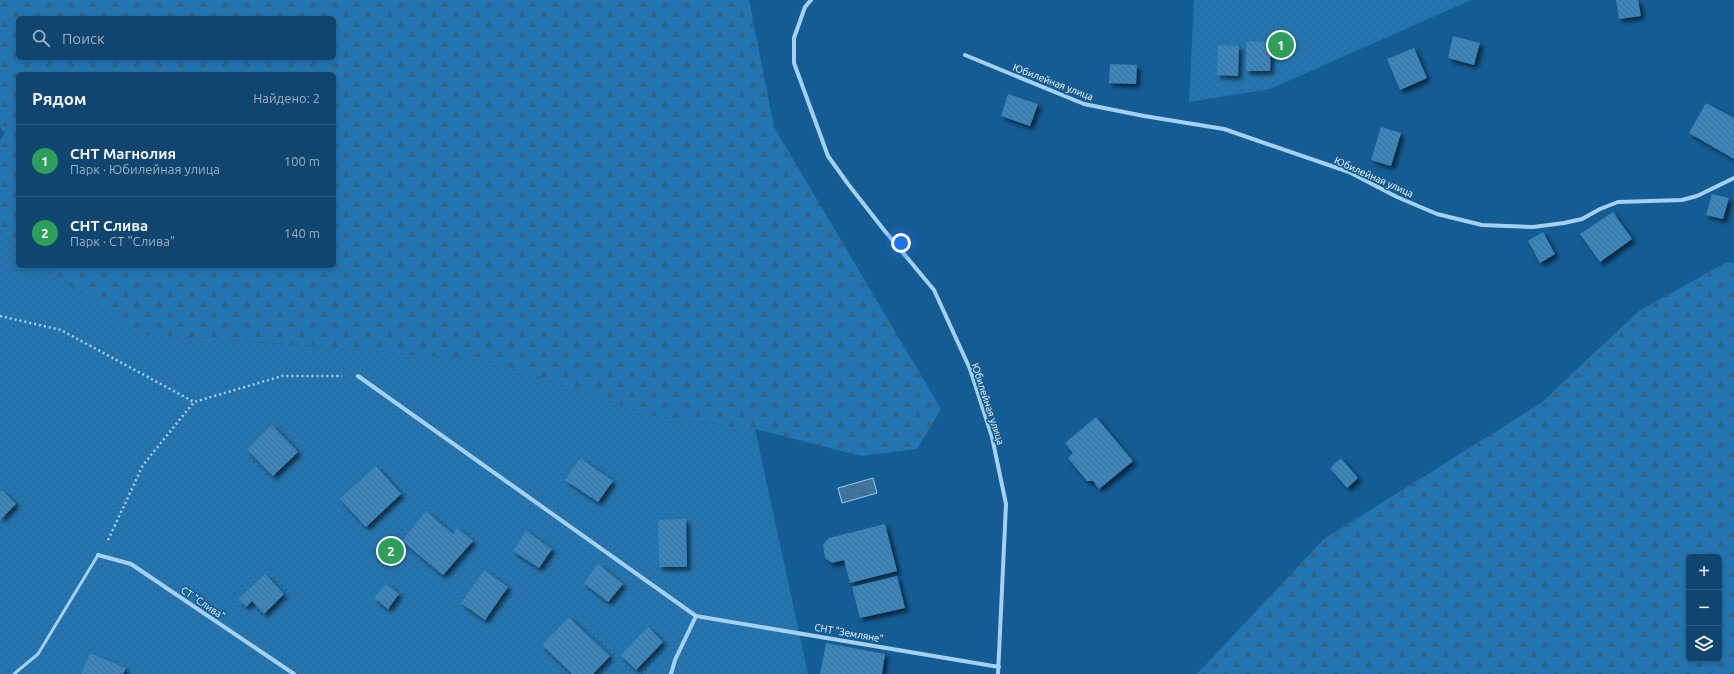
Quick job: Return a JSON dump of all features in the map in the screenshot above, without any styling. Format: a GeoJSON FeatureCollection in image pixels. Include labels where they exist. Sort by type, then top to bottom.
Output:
{"type":"FeatureCollection","features":[{"type":"Feature","properties":{"kind":"street","name":"Юбилейная улица"},"geometry":{"type":"LineString","coordinates":[[811,0],[805,7],[794,38],[794,63],[828,156],[879,225],[934,290],[970,369],[992,437],[1006,504],[998,674]]}},
{"type":"Feature","properties":{"kind":"street","name":"Юбилейная улица"},"geometry":{"type":"LineString","coordinates":[[964,55],[1084,104],[1144,116],[1224,128],[1349,172],[1397,197],[1437,214],[1482,226],[1533,227],[1564,223],[1582,219],[1600,209],[1618,202],[1682,200],[1697,196],[1734,178]]}},
{"type":"Feature","properties":{"kind":"street"},"geometry":{"type":"LineString","coordinates":[[358,376],[696,616],[675,660],[671,674]]}},
{"type":"Feature","properties":{"kind":"street","name":"СТ \"Слива\""},"geometry":{"type":"LineString","coordinates":[[98,555],[131,564],[294,674]]}},
{"type":"Feature","properties":{"kind":"street","name":"СНТ \"Земляне\""},"geometry":{"type":"LineString","coordinates":[[696,616],[999,667]]}},
{"type":"Feature","properties":{"kind":"lane"},"geometry":{"type":"LineString","coordinates":[[14,674],[38,654],[98,555]]}},
{"type":"Feature","properties":{"kind":"path"},"geometry":{"type":"LineString","coordinates":[[0,316],[61,330],[194,402]]}},
{"type":"Feature","properties":{"kind":"path"},"geometry":{"type":"LineString","coordinates":[[98,555],[111,535],[143,465],[194,402],[282,376],[358,376]]}},
{"type":"Feature","properties":{"kind":"green space"},"geometry":{"type":"Polygon","coordinates":[[[0,0],[749,0],[774,127],[941,409],[917,449],[861,456],[755,429],[655,416],[491,361],[315,346],[136,334],[48,268],[336,268],[336,72],[16,72],[16,244],[0,232],[0,140],[5,133],[0,127],[0,0]]]}},
{"type":"Feature","properties":{"kind":"green space"},"geometry":{"type":"Polygon","coordinates":[[[1194,0],[1471,0],[1270,89],[1189,102],[1194,0]]]}},
{"type":"Feature","properties":{"kind":"green space"},"geometry":{"type":"Polygon","coordinates":[[[0,232],[16,244],[16,268],[48,268],[136,334],[315,346],[491,361],[655,416],[755,429],[808,674],[0,674],[0,232]]]}},
{"type":"Feature","properties":{"kind":"green space"},"geometry":{"type":"Polygon","coordinates":[[[1727,262],[1734,263],[1734,674],[1197,674],[1324,539],[1541,403],[1639,311],[1727,262]]]}},
{"type":"Feature","properties":{"kind":"water"},"geometry":{"type":"Polygon","coordinates":[[[873,478],[877,493],[842,503],[838,488],[873,478]]]}},
{"type":"Feature","properties":{"kind":"building"},"geometry":{"type":"Polygon","coordinates":[[[1616,0],[1638,0],[1641,16],[1619,19],[1616,0]]]}},
{"type":"Feature","properties":{"kind":"building"},"geometry":{"type":"Polygon","coordinates":[[[1453,36],[1480,43],[1474,65],[1448,58],[1453,36]]]}},
{"type":"Feature","properties":{"kind":"building"},"geometry":{"type":"Polygon","coordinates":[[[1246,41],[1271,42],[1270,71],[1246,71],[1246,41]]]}},
{"type":"Feature","properties":{"kind":"building"},"geometry":{"type":"Polygon","coordinates":[[[1218,45],[1239,46],[1238,76],[1217,75],[1218,45]]]}},
{"type":"Feature","properties":{"kind":"building"},"geometry":{"type":"Polygon","coordinates":[[[1414,48],[1427,78],[1400,90],[1387,59],[1414,48]]]}},
{"type":"Feature","properties":{"kind":"building"},"geometry":{"type":"Polygon","coordinates":[[[1110,64],[1137,65],[1136,84],[1109,83],[1110,64]]]}},
{"type":"Feature","properties":{"kind":"building"},"geometry":{"type":"Polygon","coordinates":[[[1008,94],[1038,104],[1030,126],[1001,116],[1008,94]]]}},
{"type":"Feature","properties":{"kind":"building"},"geometry":{"type":"Polygon","coordinates":[[[1706,103],[1734,118],[1734,159],[1689,133],[1706,103]]]}},
{"type":"Feature","properties":{"kind":"building"},"geometry":{"type":"Polygon","coordinates":[[[1381,127],[1401,133],[1391,166],[1371,160],[1381,127]]]}},
{"type":"Feature","properties":{"kind":"building"},"geometry":{"type":"Polygon","coordinates":[[[1712,194],[1729,198],[1723,219],[1706,215],[1712,194]]]}},
{"type":"Feature","properties":{"kind":"building"},"geometry":{"type":"Polygon","coordinates":[[[1613,212],[1632,239],[1600,262],[1580,234],[1613,212]]]}},
{"type":"Feature","properties":{"kind":"building"},"geometry":{"type":"Polygon","coordinates":[[[1543,232],[1555,254],[1540,263],[1528,241],[1543,232]]]}},
{"type":"Feature","properties":{"kind":"building"},"geometry":{"type":"Polygon","coordinates":[[[1096,417],[1133,461],[1099,489],[1093,481],[1087,481],[1068,458],[1073,453],[1065,443],[1096,417]]]}},
{"type":"Feature","properties":{"kind":"building"},"geometry":{"type":"Polygon","coordinates":[[[272,425],[298,452],[273,476],[247,449],[272,425]]]}},
{"type":"Feature","properties":{"kind":"building"},"geometry":{"type":"Polygon","coordinates":[[[580,458],[613,481],[598,502],[565,480],[580,458]]]}},
{"type":"Feature","properties":{"kind":"building"},"geometry":{"type":"Polygon","coordinates":[[[1341,458],[1358,478],[1347,488],[1330,468],[1341,458]]]}},
{"type":"Feature","properties":{"kind":"building"},"geometry":{"type":"Polygon","coordinates":[[[376,466],[401,494],[366,527],[340,499],[376,466]]]}},
{"type":"Feature","properties":{"kind":"building"},"geometry":{"type":"Polygon","coordinates":[[[2,490],[16,504],[0,520],[0,492],[2,490]]]}},
{"type":"Feature","properties":{"kind":"building"},"geometry":{"type":"Polygon","coordinates":[[[426,511],[453,534],[457,528],[473,541],[443,575],[402,541],[426,511]]]}},
{"type":"Feature","properties":{"kind":"building"},"geometry":{"type":"Polygon","coordinates":[[[686,519],[687,567],[659,567],[658,520],[686,519]]]}},
{"type":"Feature","properties":{"kind":"building"},"geometry":{"type":"Polygon","coordinates":[[[885,524],[897,571],[850,583],[844,560],[832,563],[825,558],[823,545],[829,538],[885,524]]]}},
{"type":"Feature","properties":{"kind":"building"},"geometry":{"type":"Polygon","coordinates":[[[526,531],[552,549],[539,568],[513,551],[526,531]]]}},
{"type":"Feature","properties":{"kind":"building"},"geometry":{"type":"Polygon","coordinates":[[[598,564],[623,584],[608,602],[584,583],[598,564]]]}},
{"type":"Feature","properties":{"kind":"building"},"geometry":{"type":"Polygon","coordinates":[[[484,570],[508,587],[485,620],[461,603],[484,570]]]}},
{"type":"Feature","properties":{"kind":"building"},"geometry":{"type":"Polygon","coordinates":[[[265,574],[284,594],[264,614],[252,601],[246,607],[238,599],[265,574]]]}},
{"type":"Feature","properties":{"kind":"building"},"geometry":{"type":"Polygon","coordinates":[[[897,576],[905,608],[860,618],[852,587],[897,576]]]}},
{"type":"Feature","properties":{"kind":"building"},"geometry":{"type":"Polygon","coordinates":[[[386,584],[399,594],[388,609],[374,598],[386,584]]]}},
{"type":"Feature","properties":{"kind":"building"},"geometry":{"type":"Polygon","coordinates":[[[569,617],[610,656],[593,674],[572,674],[542,645],[569,617]]]}},
{"type":"Feature","properties":{"kind":"building"},"geometry":{"type":"Polygon","coordinates":[[[648,627],[663,642],[636,670],[621,655],[648,627]]]}},
{"type":"Feature","properties":{"kind":"building"},"geometry":{"type":"Polygon","coordinates":[[[826,643],[885,654],[882,674],[820,674],[826,643]]]}},
{"type":"Feature","properties":{"kind":"building"},"geometry":{"type":"Polygon","coordinates":[[[90,653],[126,668],[123,674],[81,674],[90,653]]]}},
{"type":"Feature","properties":{"kind":"place","name":"СНТ Магнолия"},"geometry":{"type":"Point","coordinates":[1281,45]}},
{"type":"Feature","properties":{"kind":"place","name":"СНТ Слива"},"geometry":{"type":"Point","coordinates":[391,551]}}]}
